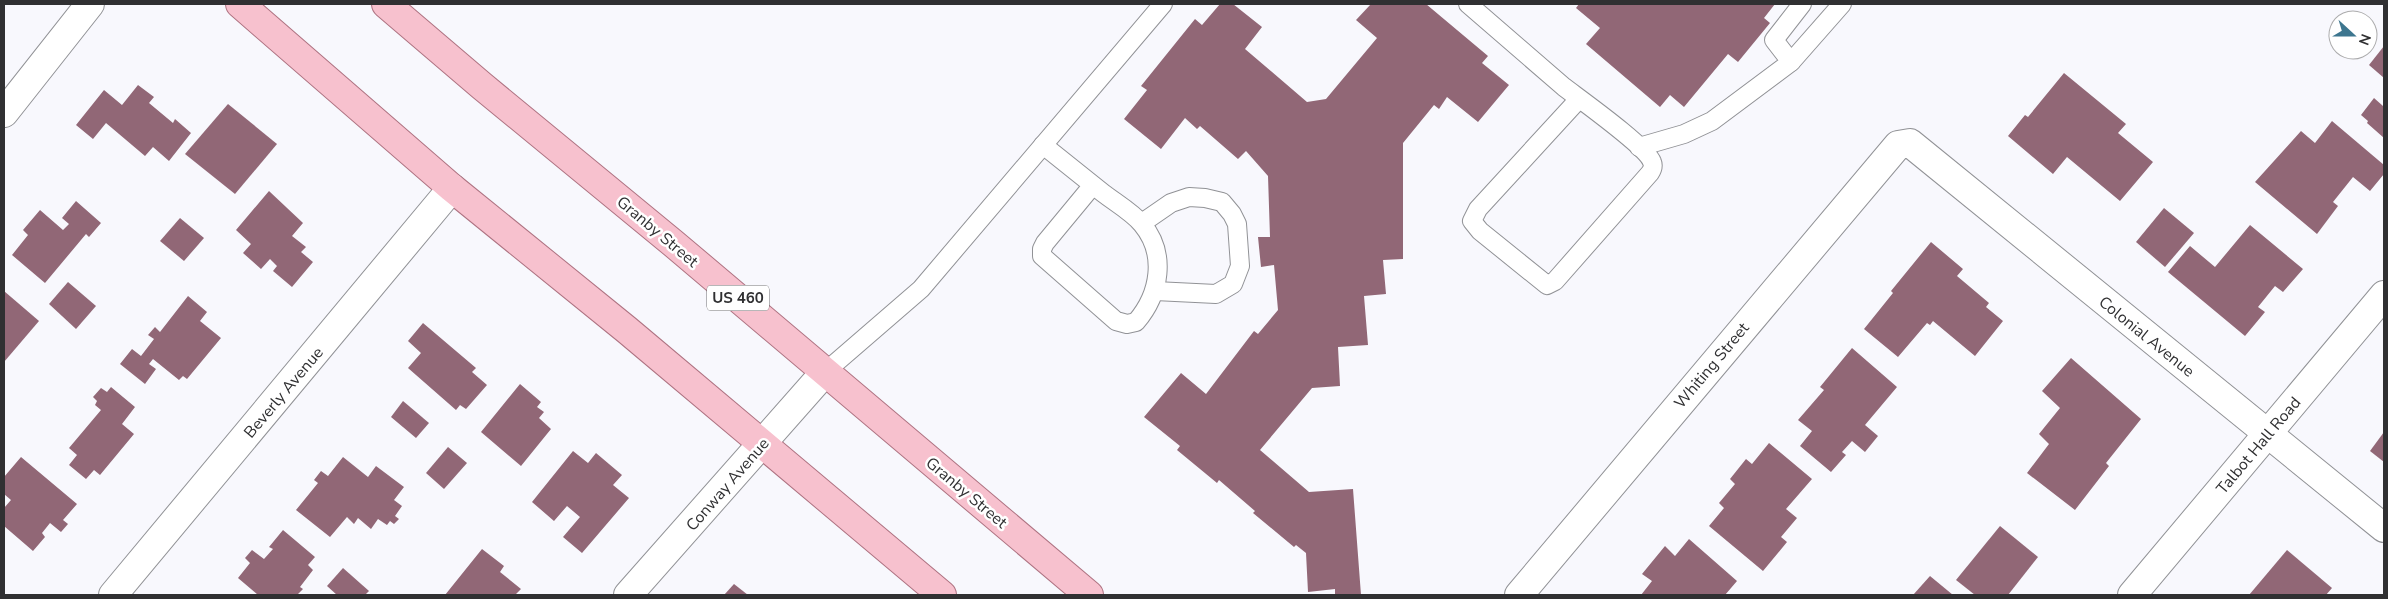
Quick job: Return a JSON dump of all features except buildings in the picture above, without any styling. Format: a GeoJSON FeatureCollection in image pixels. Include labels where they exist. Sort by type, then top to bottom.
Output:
{"type":"FeatureCollection","features":[{"type":"Feature","properties":{"kind":"main road"},"geometry":{"type":"LineString","coordinates":[[240,4],[298,52],[452,188],[942,595]]}},
{"type":"Feature","properties":{"kind":"main road","name":"Granby Street"},"geometry":{"type":"LineString","coordinates":[[386,4],[1089,595]]}},
{"type":"Feature","properties":{"kind":"street"},"geometry":{"type":"LineString","coordinates":[[4,113],[90,4]]}},
{"type":"Feature","properties":{"kind":"street","name":"Colonial Avenue"},"geometry":{"type":"LineString","coordinates":[[1910,143],[2384,528]]}},
{"type":"Feature","properties":{"kind":"street","name":"Whiting Street"},"geometry":{"type":"LineString","coordinates":[[1519,595],[1898,145],[1910,143]]}},
{"type":"Feature","properties":{"kind":"street","name":"Beverly Avenue"},"geometry":{"type":"LineString","coordinates":[[113,595],[452,188]]}},
{"type":"Feature","properties":{"kind":"street","name":"Talbot Hall Road"},"geometry":{"type":"LineString","coordinates":[[2132,595],[2384,295]]}},
{"type":"Feature","properties":{"kind":"street","name":"Conway Avenue"},"geometry":{"type":"LineString","coordinates":[[628,595],[825,372]]}},
{"type":"Feature","properties":{"kind":"lane"},"geometry":{"type":"LineString","coordinates":[[825,372],[921,289],[1164,4]]}},
{"type":"Feature","properties":{"kind":"lane"},"geometry":{"type":"LineString","coordinates":[[1468,4],[1579,99],[1639,147],[1652,161],[1653,168],[1650,173],[1555,281],[1547,285],[1480,231],[1472,221],[1478,209],[1579,99]]}},
{"type":"Feature","properties":{"kind":"lane"},"geometry":{"type":"LineString","coordinates":[[1791,62],[1774,40],[1802,4]]}},
{"type":"Feature","properties":{"kind":"lane"},"geometry":{"type":"LineString","coordinates":[[1639,147],[1684,134],[1712,121],[1791,62],[1842,4]]}},
{"type":"Feature","properties":{"kind":"lane"},"geometry":{"type":"LineString","coordinates":[[1043,145],[1093,184],[1142,223],[1154,242],[1159,264],[1155,291],[1144,313],[1136,322],[1127,324],[1116,321],[1042,256],[1042,249],[1045,243],[1093,184]]}},
{"type":"Feature","properties":{"kind":"lane"},"geometry":{"type":"LineString","coordinates":[[1142,223],[1171,203],[1189,197],[1222,202],[1232,214],[1237,224],[1240,266],[1233,284],[1216,294],[1155,291]]}}]}
